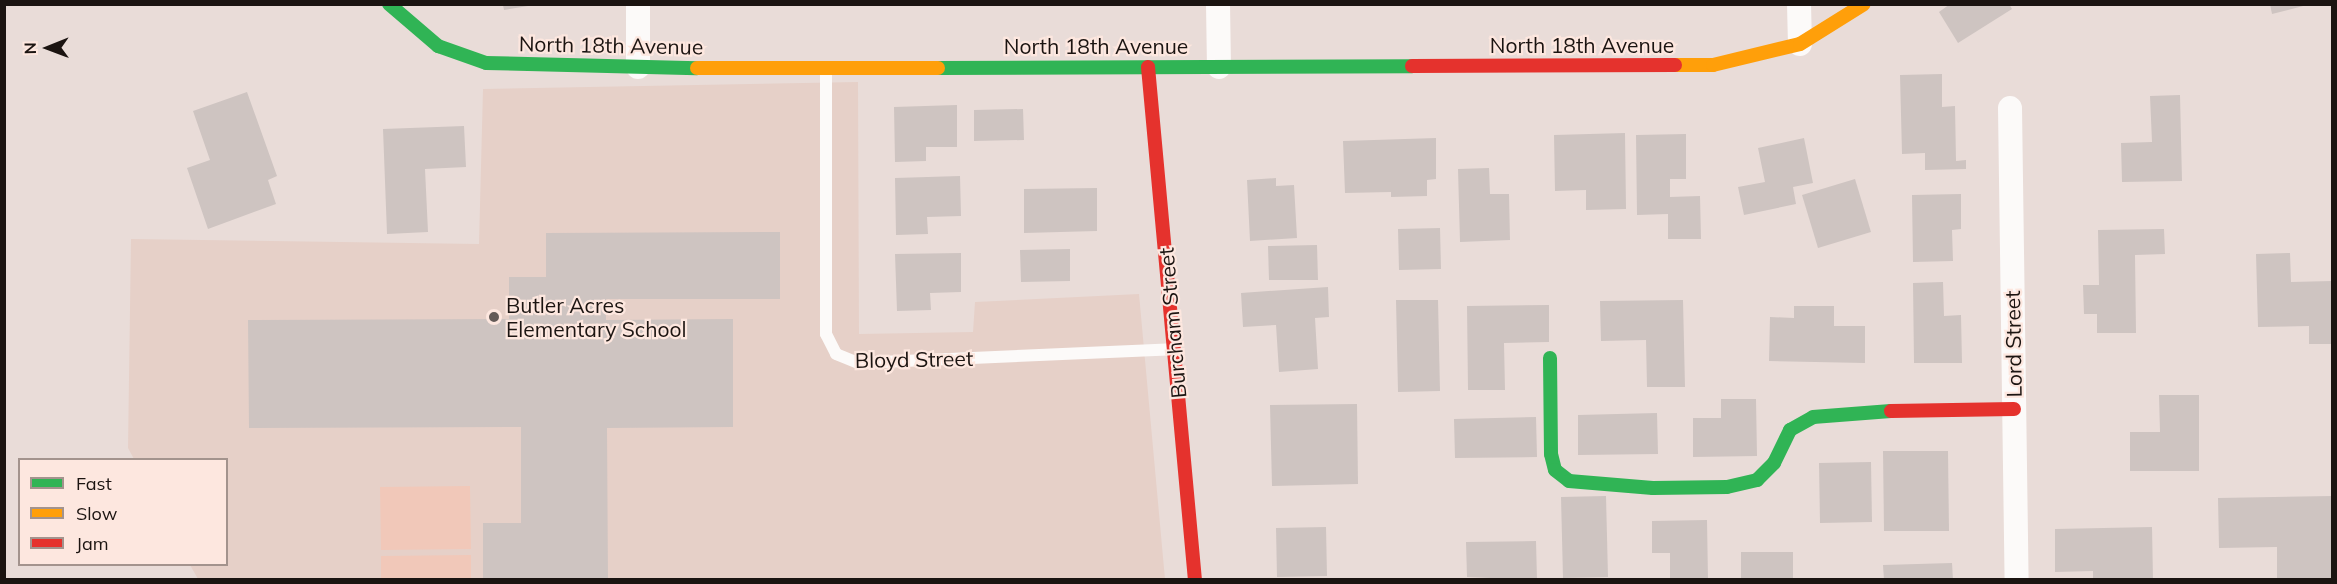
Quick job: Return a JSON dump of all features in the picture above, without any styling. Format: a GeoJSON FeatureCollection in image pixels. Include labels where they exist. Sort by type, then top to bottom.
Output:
{"type":"FeatureCollection","features":[{"type":"Feature","properties":{"kind":"street","name":"North 18th Avenue"},"geometry":{"type":"LineString","coordinates":[[389,4],[402,19],[438,46],[486,63],[537,67],[826,68],[1713,65],[1800,44],[1864,4]]}},
{"type":"Feature","properties":{"kind":"street"},"geometry":{"type":"LineString","coordinates":[[638,4],[638,67]]}},
{"type":"Feature","properties":{"kind":"street"},"geometry":{"type":"LineString","coordinates":[[1218,4],[1219,68]]}},
{"type":"Feature","properties":{"kind":"street"},"geometry":{"type":"LineString","coordinates":[[1799,4],[1800,44]]}},
{"type":"Feature","properties":{"kind":"street","name":"Burcham Street"},"geometry":{"type":"LineString","coordinates":[[1148,67],[1195,579]]}},
{"type":"Feature","properties":{"kind":"street","name":"Lord Street"},"geometry":{"type":"LineString","coordinates":[[2010,108],[2018,579]]}},
{"type":"Feature","properties":{"kind":"street"},"geometry":{"type":"LineString","coordinates":[[1550,358],[1551,454],[1555,470],[1569,481],[1653,488],[1727,487],[1757,480],[1774,463],[1790,430],[1813,417],[1846,412],[2014,409]]}},
{"type":"Feature","properties":{"kind":"lane","name":"Bloyd Street"},"geometry":{"type":"LineString","coordinates":[[826,68],[826,334],[836,354],[858,363],[1174,349]]}},
{"type":"Feature","properties":{"kind":"shaded area","name":"Butler Acres Elementary School"},"geometry":{"type":"Polygon","coordinates":[[[858,82],[859,334],[973,332],[975,302],[1139,294],[1165,579],[198,579],[191,566],[228,566],[228,458],[133,458],[128,448],[131,239],[479,244],[483,89],[858,82]]]}},
{"type":"Feature","properties":{"kind":"shaded area"},"geometry":{"type":"Polygon","coordinates":[[[470,486],[471,549],[381,550],[380,487],[470,486]]]}},
{"type":"Feature","properties":{"kind":"shaded area"},"geometry":{"type":"Polygon","coordinates":[[[471,555],[471,579],[381,579],[381,556],[471,555]]]}},
{"type":"Feature","properties":{"kind":"building"},"geometry":{"type":"Polygon","coordinates":[[[1950,4],[2009,4],[2012,9],[1958,43],[1939,12],[1950,4]]]}},
{"type":"Feature","properties":{"kind":"building"},"geometry":{"type":"Polygon","coordinates":[[[2270,4],[2307,4],[2307,5],[2272,14],[2270,4]]]}},
{"type":"Feature","properties":{"kind":"building"},"geometry":{"type":"Polygon","coordinates":[[[503,5],[528,5],[528,6],[504,10],[503,5]]]}},
{"type":"Feature","properties":{"kind":"building"},"geometry":{"type":"Polygon","coordinates":[[[1942,74],[1942,107],[1955,106],[1956,161],[1966,160],[1966,169],[1925,170],[1925,153],[1902,154],[1900,75],[1942,74]]]}},
{"type":"Feature","properties":{"kind":"building"},"geometry":{"type":"Polygon","coordinates":[[[247,92],[277,176],[268,180],[276,204],[208,229],[187,168],[210,160],[193,111],[247,92]]]}},
{"type":"Feature","properties":{"kind":"building"},"geometry":{"type":"Polygon","coordinates":[[[2180,95],[2182,181],[2122,182],[2121,143],[2152,142],[2150,96],[2180,95]]]}},
{"type":"Feature","properties":{"kind":"building"},"geometry":{"type":"Polygon","coordinates":[[[957,105],[957,147],[926,147],[926,161],[895,162],[894,107],[957,105]]]}},
{"type":"Feature","properties":{"kind":"building"},"geometry":{"type":"Polygon","coordinates":[[[1023,109],[1024,140],[974,141],[974,110],[1023,109]]]}},
{"type":"Feature","properties":{"kind":"building"},"geometry":{"type":"Polygon","coordinates":[[[464,126],[466,167],[425,169],[428,232],[387,234],[383,129],[464,126]]]}},
{"type":"Feature","properties":{"kind":"building"},"geometry":{"type":"Polygon","coordinates":[[[1625,133],[1626,209],[1586,210],[1586,190],[1555,191],[1554,135],[1625,133]]]}},
{"type":"Feature","properties":{"kind":"building"},"geometry":{"type":"Polygon","coordinates":[[[1686,134],[1686,179],[1670,179],[1670,197],[1700,196],[1701,239],[1668,239],[1668,214],[1637,215],[1636,135],[1686,134]]]}},
{"type":"Feature","properties":{"kind":"building"},"geometry":{"type":"Polygon","coordinates":[[[1436,138],[1436,179],[1427,180],[1427,196],[1391,197],[1391,192],[1345,193],[1343,141],[1436,138]]]}},
{"type":"Feature","properties":{"kind":"building"},"geometry":{"type":"Polygon","coordinates":[[[1804,138],[1813,183],[1793,187],[1796,204],[1744,215],[1738,187],[1765,182],[1758,148],[1804,138]]]}},
{"type":"Feature","properties":{"kind":"building"},"geometry":{"type":"Polygon","coordinates":[[[1489,168],[1490,194],[1509,194],[1510,240],[1460,242],[1458,169],[1489,168]]]}},
{"type":"Feature","properties":{"kind":"building"},"geometry":{"type":"Polygon","coordinates":[[[960,176],[961,216],[927,217],[928,234],[896,235],[895,178],[960,176]]]}},
{"type":"Feature","properties":{"kind":"building"},"geometry":{"type":"Polygon","coordinates":[[[1276,178],[1276,186],[1294,185],[1297,238],[1250,241],[1247,180],[1276,178]]]}},
{"type":"Feature","properties":{"kind":"building"},"geometry":{"type":"Polygon","coordinates":[[[1855,179],[1871,232],[1818,248],[1802,195],[1855,179]]]}},
{"type":"Feature","properties":{"kind":"building"},"geometry":{"type":"Polygon","coordinates":[[[1097,188],[1097,231],[1024,233],[1024,189],[1097,188]]]}},
{"type":"Feature","properties":{"kind":"building"},"geometry":{"type":"Polygon","coordinates":[[[1961,194],[1961,229],[1952,230],[1953,261],[1913,262],[1912,195],[1961,194]]]}},
{"type":"Feature","properties":{"kind":"building"},"geometry":{"type":"Polygon","coordinates":[[[1440,228],[1441,269],[1399,270],[1398,229],[1440,228]]]}},
{"type":"Feature","properties":{"kind":"building"},"geometry":{"type":"Polygon","coordinates":[[[2164,229],[2165,254],[2135,255],[2136,333],[2097,333],[2097,314],[2084,314],[2083,285],[2099,285],[2098,230],[2164,229]]]}},
{"type":"Feature","properties":{"kind":"building"},"geometry":{"type":"Polygon","coordinates":[[[780,232],[780,299],[606,299],[606,320],[733,319],[733,427],[607,428],[608,580],[483,580],[483,523],[521,523],[521,427],[249,428],[248,320],[509,319],[509,277],[546,277],[546,233],[780,232]]]}},
{"type":"Feature","properties":{"kind":"building"},"geometry":{"type":"Polygon","coordinates":[[[1317,245],[1318,280],[1269,280],[1268,246],[1317,245]]]}},
{"type":"Feature","properties":{"kind":"building"},"geometry":{"type":"Polygon","coordinates":[[[1070,249],[1070,281],[1021,282],[1020,250],[1070,249]]]}},
{"type":"Feature","properties":{"kind":"building"},"geometry":{"type":"Polygon","coordinates":[[[961,253],[961,292],[930,293],[931,310],[897,311],[895,254],[961,253]]]}},
{"type":"Feature","properties":{"kind":"building"},"geometry":{"type":"Polygon","coordinates":[[[2290,253],[2291,282],[2332,281],[2332,344],[2309,344],[2309,326],[2258,327],[2256,254],[2290,253]]]}},
{"type":"Feature","properties":{"kind":"building"},"geometry":{"type":"Polygon","coordinates":[[[1943,282],[1944,316],[1961,315],[1962,363],[1914,363],[1913,283],[1943,282]]]}},
{"type":"Feature","properties":{"kind":"building"},"geometry":{"type":"Polygon","coordinates":[[[1328,287],[1329,317],[1315,318],[1318,369],[1279,372],[1276,325],[1243,327],[1241,293],[1328,287]]]}},
{"type":"Feature","properties":{"kind":"building"},"geometry":{"type":"Polygon","coordinates":[[[1396,300],[1438,300],[1440,391],[1398,392],[1396,300]]]}},
{"type":"Feature","properties":{"kind":"building"},"geometry":{"type":"Polygon","coordinates":[[[1683,300],[1685,387],[1647,387],[1646,340],[1601,341],[1600,301],[1683,300]]]}},
{"type":"Feature","properties":{"kind":"building"},"geometry":{"type":"Polygon","coordinates":[[[1549,305],[1549,342],[1504,343],[1505,390],[1468,390],[1467,306],[1549,305]]]}},
{"type":"Feature","properties":{"kind":"building"},"geometry":{"type":"Polygon","coordinates":[[[1794,306],[1834,306],[1834,326],[1865,326],[1865,363],[1769,361],[1770,317],[1794,318],[1794,306]]]}},
{"type":"Feature","properties":{"kind":"building"},"geometry":{"type":"Polygon","coordinates":[[[2159,395],[2199,395],[2199,471],[2130,471],[2130,432],[2160,432],[2159,395]]]}},
{"type":"Feature","properties":{"kind":"building"},"geometry":{"type":"Polygon","coordinates":[[[1721,399],[1756,399],[1757,456],[1693,457],[1693,418],[1721,418],[1721,399]]]}},
{"type":"Feature","properties":{"kind":"building"},"geometry":{"type":"Polygon","coordinates":[[[1357,404],[1358,484],[1272,486],[1270,405],[1357,404]]]}},
{"type":"Feature","properties":{"kind":"building"},"geometry":{"type":"Polygon","coordinates":[[[1657,413],[1658,454],[1578,455],[1578,415],[1657,413]]]}},
{"type":"Feature","properties":{"kind":"building"},"geometry":{"type":"Polygon","coordinates":[[[1536,417],[1537,457],[1455,458],[1454,419],[1536,417]]]}},
{"type":"Feature","properties":{"kind":"building"},"geometry":{"type":"Polygon","coordinates":[[[1883,451],[1948,451],[1949,531],[1884,531],[1883,451]]]}},
{"type":"Feature","properties":{"kind":"building"},"geometry":{"type":"Polygon","coordinates":[[[1871,462],[1872,522],[1820,523],[1819,463],[1871,462]]]}},
{"type":"Feature","properties":{"kind":"building"},"geometry":{"type":"Polygon","coordinates":[[[1606,496],[1608,577],[1563,578],[1561,497],[1606,496]]]}},
{"type":"Feature","properties":{"kind":"building"},"geometry":{"type":"Polygon","coordinates":[[[2332,496],[2332,580],[2277,580],[2277,547],[2219,548],[2218,498],[2332,496]]]}},
{"type":"Feature","properties":{"kind":"building"},"geometry":{"type":"Polygon","coordinates":[[[1707,520],[1708,580],[1670,580],[1670,553],[1652,553],[1652,521],[1707,520]]]}},
{"type":"Feature","properties":{"kind":"building"},"geometry":{"type":"Polygon","coordinates":[[[1326,527],[1327,576],[1277,577],[1276,528],[1326,527]]]}},
{"type":"Feature","properties":{"kind":"building"},"geometry":{"type":"Polygon","coordinates":[[[2152,527],[2153,580],[2093,580],[2093,571],[2055,572],[2055,529],[2152,527]]]}},
{"type":"Feature","properties":{"kind":"building"},"geometry":{"type":"Polygon","coordinates":[[[1536,541],[1537,580],[1467,577],[1466,542],[1536,541]]]}},
{"type":"Feature","properties":{"kind":"building"},"geometry":{"type":"Polygon","coordinates":[[[1741,552],[1793,552],[1793,580],[1741,580],[1741,552]]]}},
{"type":"Feature","properties":{"kind":"building"},"geometry":{"type":"Polygon","coordinates":[[[1952,563],[1953,580],[1884,580],[1883,565],[1952,563]]]}},
{"type":"Feature","properties":{"kind":"traffic: fast"},"geometry":{"type":"LineString","coordinates":[[389,4],[438,46],[486,63],[697,68]]}},
{"type":"Feature","properties":{"kind":"traffic: fast"},"geometry":{"type":"LineString","coordinates":[[938,68],[1412,66]]}},
{"type":"Feature","properties":{"kind":"traffic: fast"},"geometry":{"type":"LineString","coordinates":[[1550,358],[1551,454],[1555,470],[1569,481],[1653,488],[1727,487],[1757,480],[1774,463],[1790,430],[1813,417],[1891,411]]}},
{"type":"Feature","properties":{"kind":"traffic: slow"},"geometry":{"type":"LineString","coordinates":[[1675,65],[1713,65],[1800,44],[1864,4]]}},
{"type":"Feature","properties":{"kind":"traffic: slow"},"geometry":{"type":"LineString","coordinates":[[697,68],[938,68]]}},
{"type":"Feature","properties":{"kind":"traffic: jam"},"geometry":{"type":"LineString","coordinates":[[1412,66],[1675,65]]}},
{"type":"Feature","properties":{"kind":"traffic: jam"},"geometry":{"type":"LineString","coordinates":[[1148,67],[1195,580]]}},
{"type":"Feature","properties":{"kind":"traffic: jam"},"geometry":{"type":"LineString","coordinates":[[1891,411],[2014,409]]}},
{"type":"Feature","properties":{"kind":"place","name":"Butler Acres Elementary School"},"geometry":{"type":"Point","coordinates":[494,317]}}]}
